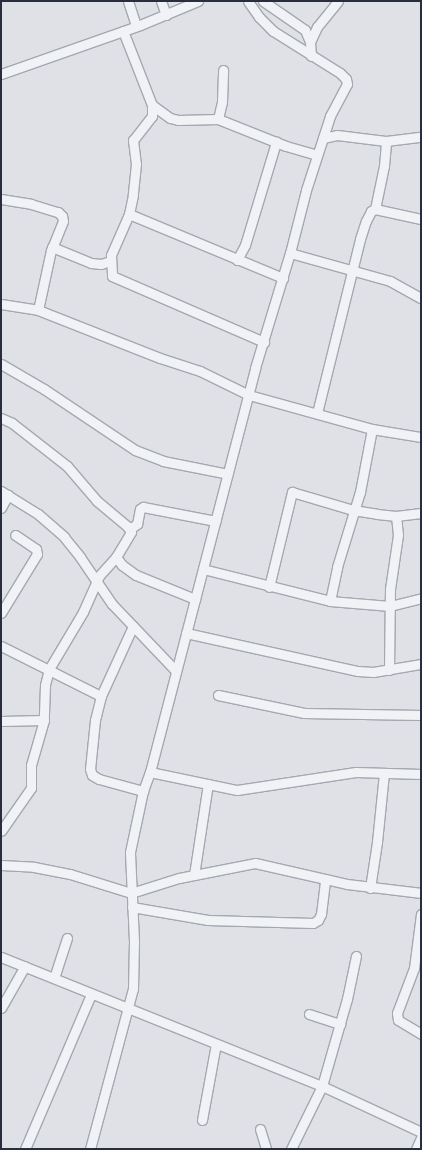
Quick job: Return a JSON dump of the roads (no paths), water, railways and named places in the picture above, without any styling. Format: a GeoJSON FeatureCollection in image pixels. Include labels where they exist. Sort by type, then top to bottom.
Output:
{"type":"FeatureCollection","features":[{"type":"Feature","properties":{"kind":"street"},"geometry":{"type":"LineString","coordinates":[[128,1],[136,26]]}},
{"type":"Feature","properties":{"kind":"street"},"geometry":{"type":"LineString","coordinates":[[161,1],[166,15]]}},
{"type":"Feature","properties":{"kind":"street"},"geometry":{"type":"LineString","coordinates":[[1,74],[123,31],[198,1]]}},
{"type":"Feature","properties":{"kind":"street"},"geometry":{"type":"LineString","coordinates":[[90,1149],[128,1008],[134,976],[130,852],[143,790],[150,772],[175,670],[249,395],[317,155],[326,126],[347,84],[346,79],[273,32],[248,1]]}},
{"type":"Feature","properties":{"kind":"street"},"geometry":{"type":"LineString","coordinates":[[262,1],[305,30],[310,42],[311,56]]}},
{"type":"Feature","properties":{"kind":"street"},"geometry":{"type":"LineString","coordinates":[[310,42],[317,27],[338,1]]}},
{"type":"Feature","properties":{"kind":"street"},"geometry":{"type":"LineString","coordinates":[[305,30],[317,27]]}},
{"type":"Feature","properties":{"kind":"street"},"geometry":{"type":"LineString","coordinates":[[123,31],[152,105],[152,116]]}},
{"type":"Feature","properties":{"kind":"street"},"geometry":{"type":"LineString","coordinates":[[218,119],[222,102],[222,70]]}},
{"type":"Feature","properties":{"kind":"street"},"geometry":{"type":"LineString","coordinates":[[152,105],[162,113],[178,120],[218,119],[276,142],[317,155]]}},
{"type":"Feature","properties":{"kind":"street"},"geometry":{"type":"LineString","coordinates":[[162,113],[152,116],[133,140],[135,179],[128,214],[110,261],[111,272],[116,279],[264,342]]}},
{"type":"Feature","properties":{"kind":"street"},"geometry":{"type":"LineString","coordinates":[[326,126],[337,135]]}},
{"type":"Feature","properties":{"kind":"street"},"geometry":{"type":"LineString","coordinates":[[323,138],[337,135],[386,141],[421,137]]}},
{"type":"Feature","properties":{"kind":"street"},"geometry":{"type":"LineString","coordinates":[[375,209],[384,166],[386,141]]}},
{"type":"Feature","properties":{"kind":"street"},"geometry":{"type":"LineString","coordinates":[[237,260],[245,245],[276,142]]}},
{"type":"Feature","properties":{"kind":"street"},"geometry":{"type":"LineString","coordinates":[[1,199],[31,204],[61,214],[63,221],[52,247],[38,310]]}},
{"type":"Feature","properties":{"kind":"street"},"geometry":{"type":"LineString","coordinates":[[317,413],[352,270],[370,211],[375,209],[421,218]]}},
{"type":"Feature","properties":{"kind":"street"},"geometry":{"type":"LineString","coordinates":[[128,214],[283,278]]}},
{"type":"Feature","properties":{"kind":"street"},"geometry":{"type":"LineString","coordinates":[[52,247],[96,264],[110,261]]}},
{"type":"Feature","properties":{"kind":"street"},"geometry":{"type":"LineString","coordinates":[[290,254],[399,284],[421,298]]}},
{"type":"Feature","properties":{"kind":"street"},"geometry":{"type":"LineString","coordinates":[[1,304],[38,310],[160,358],[200,371],[249,395],[372,429],[421,437]]}},
{"type":"Feature","properties":{"kind":"street"},"geometry":{"type":"LineString","coordinates":[[1,364],[44,389],[135,450],[163,461],[228,474]]}},
{"type":"Feature","properties":{"kind":"street"},"geometry":{"type":"LineString","coordinates":[[1,418],[26,433],[67,466],[97,501],[130,529]]}},
{"type":"Feature","properties":{"kind":"street"},"geometry":{"type":"LineString","coordinates":[[330,601],[353,510],[360,492],[372,429]]}},
{"type":"Feature","properties":{"kind":"street"},"geometry":{"type":"LineString","coordinates":[[269,587],[292,492],[353,510],[396,516],[421,513]]}},
{"type":"Feature","properties":{"kind":"street"},"geometry":{"type":"LineString","coordinates":[[1,508],[5,493],[52,525],[80,557],[112,604],[175,670]]}},
{"type":"Feature","properties":{"kind":"street"},"geometry":{"type":"LineString","coordinates":[[1,832],[31,788],[32,758],[44,720],[45,685],[49,669],[83,612],[96,581],[129,538],[130,529],[136,524],[140,509],[143,507],[216,521]]}},
{"type":"Feature","properties":{"kind":"street"},"geometry":{"type":"LineString","coordinates":[[388,670],[390,589],[398,535],[396,516]]}},
{"type":"Feature","properties":{"kind":"street"},"geometry":{"type":"LineString","coordinates":[[1,613],[37,554],[36,549],[15,535]]}},
{"type":"Feature","properties":{"kind":"street"},"geometry":{"type":"LineString","coordinates":[[116,557],[122,565],[136,575],[195,599]]}},
{"type":"Feature","properties":{"kind":"street"},"geometry":{"type":"LineString","coordinates":[[203,569],[330,601],[390,606],[421,598]]}},
{"type":"Feature","properties":{"kind":"street"},"geometry":{"type":"LineString","coordinates":[[133,626],[101,696],[95,720],[90,769],[92,775],[143,790]]}},
{"type":"Feature","properties":{"kind":"street"},"geometry":{"type":"LineString","coordinates":[[186,633],[358,671],[388,670],[421,664]]}},
{"type":"Feature","properties":{"kind":"street"},"geometry":{"type":"LineString","coordinates":[[1,646],[101,696]]}},
{"type":"Feature","properties":{"kind":"street"},"geometry":{"type":"LineString","coordinates":[[218,695],[304,713],[421,715]]}},
{"type":"Feature","properties":{"kind":"street"},"geometry":{"type":"LineString","coordinates":[[1,721],[44,720]]}},
{"type":"Feature","properties":{"kind":"street"},"geometry":{"type":"LineString","coordinates":[[150,772],[237,790],[356,772],[421,774]]}},
{"type":"Feature","properties":{"kind":"street"},"geometry":{"type":"LineString","coordinates":[[370,888],[384,773]]}},
{"type":"Feature","properties":{"kind":"street"},"geometry":{"type":"LineString","coordinates":[[194,875],[208,784]]}},
{"type":"Feature","properties":{"kind":"street"},"geometry":{"type":"LineString","coordinates":[[1,865],[34,867],[61,872],[131,893],[194,875],[255,863],[370,888],[421,893]]}},
{"type":"Feature","properties":{"kind":"street"},"geometry":{"type":"LineString","coordinates":[[132,907],[208,920],[312,923],[318,920],[320,914],[325,879]]}},
{"type":"Feature","properties":{"kind":"street"},"geometry":{"type":"LineString","coordinates":[[421,914],[414,968],[397,1013],[398,1020],[421,1034]]}},
{"type":"Feature","properties":{"kind":"street"},"geometry":{"type":"LineString","coordinates":[[54,978],[68,938]]}},
{"type":"Feature","properties":{"kind":"street"},"geometry":{"type":"LineString","coordinates":[[291,1149],[322,1086],[340,1024],[356,956]]}},
{"type":"Feature","properties":{"kind":"street"},"geometry":{"type":"LineString","coordinates":[[1,957],[322,1086],[421,1132]]}},
{"type":"Feature","properties":{"kind":"street"},"geometry":{"type":"LineString","coordinates":[[1,1008],[24,966]]}},
{"type":"Feature","properties":{"kind":"street"},"geometry":{"type":"LineString","coordinates":[[25,1149],[91,994]]}},
{"type":"Feature","properties":{"kind":"street"},"geometry":{"type":"LineString","coordinates":[[309,1014],[340,1024]]}},
{"type":"Feature","properties":{"kind":"street"},"geometry":{"type":"LineString","coordinates":[[202,1120],[216,1044]]}},
{"type":"Feature","properties":{"kind":"street"},"geometry":{"type":"LineString","coordinates":[[260,1129],[266,1149]]}},
{"type":"Feature","properties":{"kind":"street"},"geometry":{"type":"LineString","coordinates":[[416,1149],[421,1138]]}}]}
